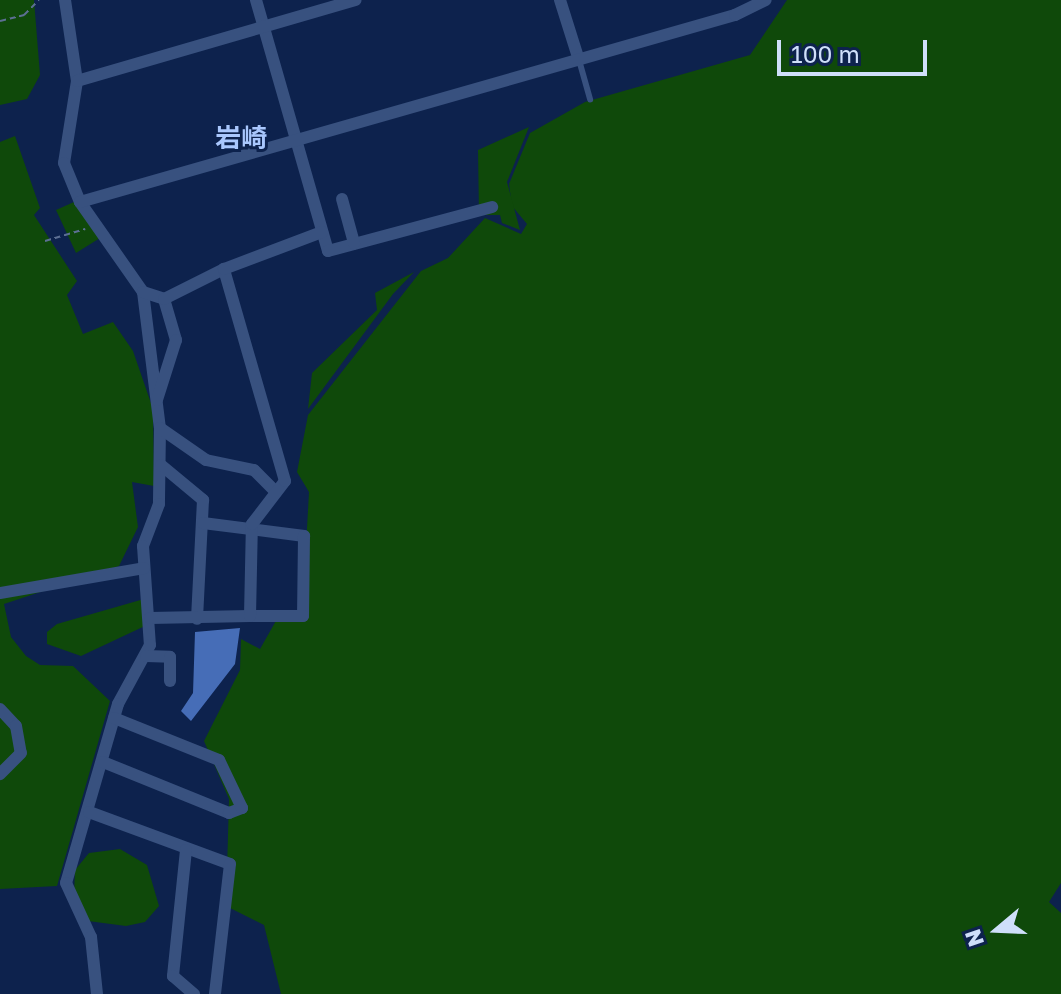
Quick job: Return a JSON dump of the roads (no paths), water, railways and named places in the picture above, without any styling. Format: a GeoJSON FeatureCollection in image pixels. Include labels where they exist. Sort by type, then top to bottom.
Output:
{"type":"FeatureCollection","features":[{"type":"Feature","properties":{"kind":"street"},"geometry":{"type":"LineString","coordinates":[[65,0],[77,81],[63,150],[80,202],[143,292],[160,428],[161,465],[144,568],[150,618],[146,656],[114,718],[66,883],[91,937],[97,994]]}},
{"type":"Feature","properties":{"kind":"street"},"geometry":{"type":"LineString","coordinates":[[256,0],[328,251],[492,207]]}},
{"type":"Feature","properties":{"kind":"street"},"geometry":{"type":"LineString","coordinates":[[77,81],[355,0]]}},
{"type":"Feature","properties":{"kind":"street"},"geometry":{"type":"LineString","coordinates":[[560,0],[578,57]]}},
{"type":"Feature","properties":{"kind":"street"},"geometry":{"type":"LineString","coordinates":[[80,202],[766,0]]}},
{"type":"Feature","properties":{"kind":"street"},"geometry":{"type":"LineString","coordinates":[[342,199],[354,243]]}},
{"type":"Feature","properties":{"kind":"street"},"geometry":{"type":"LineString","coordinates":[[143,292],[164,299],[224,269],[322,232]]}},
{"type":"Feature","properties":{"kind":"street"},"geometry":{"type":"LineString","coordinates":[[224,269],[285,481],[252,524],[250,616]]}},
{"type":"Feature","properties":{"kind":"street"},"geometry":{"type":"LineString","coordinates":[[157,400],[176,340],[164,299]]}},
{"type":"Feature","properties":{"kind":"street"},"geometry":{"type":"LineString","coordinates":[[160,428],[206,460],[254,470],[276,492]]}},
{"type":"Feature","properties":{"kind":"street"},"geometry":{"type":"LineString","coordinates":[[161,465],[203,500],[197,619]]}},
{"type":"Feature","properties":{"kind":"street"},"geometry":{"type":"LineString","coordinates":[[150,618],[303,616],[304,536],[252,524],[203,523]]}},
{"type":"Feature","properties":{"kind":"street"},"geometry":{"type":"LineString","coordinates":[[0,593],[144,568]]}},
{"type":"Feature","properties":{"kind":"street"},"geometry":{"type":"LineString","coordinates":[[146,656],[170,657],[170,681]]}},
{"type":"Feature","properties":{"kind":"street"},"geometry":{"type":"LineString","coordinates":[[0,709],[16,726],[21,753],[0,774]]}},
{"type":"Feature","properties":{"kind":"street"},"geometry":{"type":"LineString","coordinates":[[103,762],[229,813],[242,808],[219,760],[114,718]]}},
{"type":"Feature","properties":{"kind":"street"},"geometry":{"type":"LineString","coordinates":[[89,812],[231,869],[215,994]]}},
{"type":"Feature","properties":{"kind":"street"},"geometry":{"type":"LineString","coordinates":[[186,850],[173,976],[194,994]]}},
{"type":"Feature","properties":{"kind":"lane"},"geometry":{"type":"LineString","coordinates":[[578,57],[590,99]]}},
{"type":"Feature","properties":{"kind":"water"},"geometry":{"type":"Polygon","coordinates":[[[240,628],[235,664],[191,721],[181,711],[193,693],[195,632],[240,628]]]}},
{"type":"Feature","properties":{"kind":"district","name":"岩崎"},"geometry":{"type":"Point","coordinates":[241,138]}}]}
